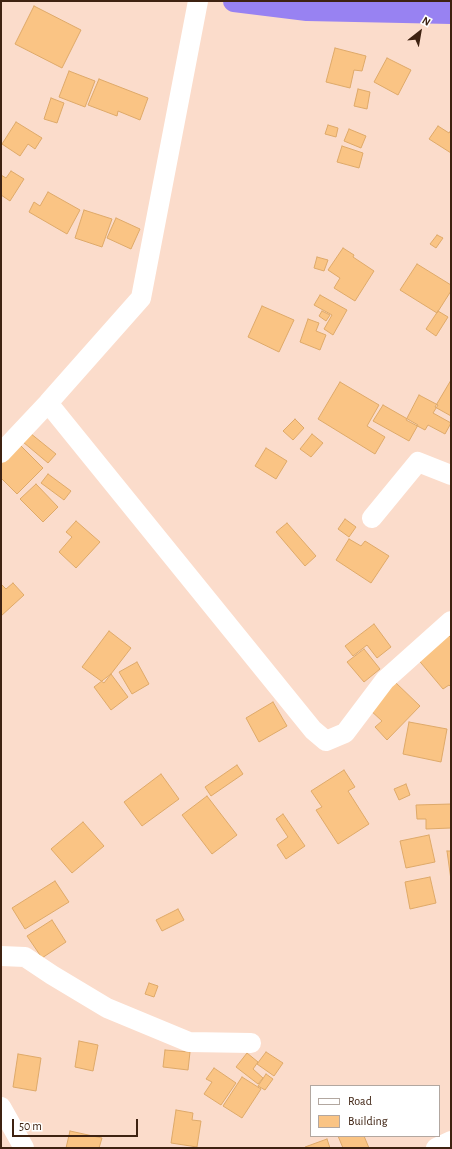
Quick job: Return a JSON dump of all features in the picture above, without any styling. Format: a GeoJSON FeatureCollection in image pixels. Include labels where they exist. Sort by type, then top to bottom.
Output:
{"type":"FeatureCollection","features":[{"type":"Feature","properties":{"kind":"highway"},"geometry":{"type":"LineString","coordinates":[[234,1],[307,10],[451,13]]}},
{"type":"Feature","properties":{"kind":"street"},"geometry":{"type":"LineString","coordinates":[[1,453],[48,403],[141,298],[198,1]]}},
{"type":"Feature","properties":{"kind":"street"},"geometry":{"type":"LineString","coordinates":[[48,403],[314,730],[326,741],[345,733],[385,680],[451,621]]}},
{"type":"Feature","properties":{"kind":"street"},"geometry":{"type":"LineString","coordinates":[[372,518],[418,462],[451,475]]}},
{"type":"Feature","properties":{"kind":"street"},"geometry":{"type":"LineString","coordinates":[[1,956],[25,957],[107,1008],[189,1042],[251,1043]]}},
{"type":"Feature","properties":{"kind":"street"},"geometry":{"type":"LineString","coordinates":[[1,1107],[24,1148]]}},
{"type":"Feature","properties":{"kind":"street"},"geometry":{"type":"LineString","coordinates":[[436,1148],[451,1141]]}},
{"type":"Feature","properties":{"kind":"building"},"geometry":{"type":"Polygon","coordinates":[[[34,6],[81,30],[62,68],[15,44],[34,6]]]}},
{"type":"Feature","properties":{"kind":"building"},"geometry":{"type":"Polygon","coordinates":[[[335,48],[366,56],[362,71],[354,70],[350,88],[326,82],[335,48]]]}},
{"type":"Feature","properties":{"kind":"building"},"geometry":{"type":"Polygon","coordinates":[[[387,58],[411,70],[398,95],[374,82],[387,58]]]}},
{"type":"Feature","properties":{"kind":"building"},"geometry":{"type":"Polygon","coordinates":[[[69,71],[95,81],[85,107],[59,97],[69,71]]]}},
{"type":"Feature","properties":{"kind":"building"},"geometry":{"type":"Polygon","coordinates":[[[99,79],[148,98],[140,120],[118,111],[117,116],[88,105],[99,79]]]}},
{"type":"Feature","properties":{"kind":"building"},"geometry":{"type":"Polygon","coordinates":[[[358,89],[370,92],[367,109],[354,106],[358,89]]]}},
{"type":"Feature","properties":{"kind":"building"},"geometry":{"type":"Polygon","coordinates":[[[51,98],[64,103],[57,123],[44,119],[51,98]]]}},
{"type":"Feature","properties":{"kind":"building"},"geometry":{"type":"Polygon","coordinates":[[[16,122],[42,138],[35,149],[28,144],[20,156],[2,144],[16,122]]]}},
{"type":"Feature","properties":{"kind":"building"},"geometry":{"type":"Polygon","coordinates":[[[328,125],[338,128],[336,137],[325,134],[328,125]]]}},
{"type":"Feature","properties":{"kind":"building"},"geometry":{"type":"Polygon","coordinates":[[[438,126],[449,133],[451,130],[451,153],[429,139],[438,126]]]}},
{"type":"Feature","properties":{"kind":"building"},"geometry":{"type":"Polygon","coordinates":[[[349,129],[366,136],[361,148],[344,141],[349,129]]]}},
{"type":"Feature","properties":{"kind":"building"},"geometry":{"type":"Polygon","coordinates":[[[342,146],[363,153],[359,168],[337,162],[342,146]]]}},
{"type":"Feature","properties":{"kind":"building"},"geometry":{"type":"Polygon","coordinates":[[[11,171],[24,179],[10,201],[1,195],[1,175],[6,178],[11,171]]]}},
{"type":"Feature","properties":{"kind":"building"},"geometry":{"type":"Polygon","coordinates":[[[48,192],[80,210],[67,234],[29,212],[34,202],[40,206],[48,192]]]}},
{"type":"Feature","properties":{"kind":"building"},"geometry":{"type":"Polygon","coordinates":[[[84,210],[112,219],[102,247],[75,238],[84,210]]]}},
{"type":"Feature","properties":{"kind":"building"},"geometry":{"type":"Polygon","coordinates":[[[116,218],[140,229],[131,249],[107,238],[116,218]]]}},
{"type":"Feature","properties":{"kind":"building"},"geometry":{"type":"Polygon","coordinates":[[[437,235],[443,238],[436,248],[430,244],[437,235]]]}},
{"type":"Feature","properties":{"kind":"building"},"geometry":{"type":"Polygon","coordinates":[[[343,248],[354,255],[353,257],[374,271],[355,301],[334,288],[340,278],[328,270],[343,248]]]}},
{"type":"Feature","properties":{"kind":"building"},"geometry":{"type":"Polygon","coordinates":[[[317,257],[328,260],[324,271],[314,268],[317,257]]]}},
{"type":"Feature","properties":{"kind":"building"},"geometry":{"type":"Polygon","coordinates":[[[417,264],[451,285],[451,291],[437,313],[400,290],[417,264]]]}},
{"type":"Feature","properties":{"kind":"building"},"geometry":{"type":"Polygon","coordinates":[[[320,295],[347,310],[333,335],[324,329],[332,315],[314,305],[320,295]]]}},
{"type":"Feature","properties":{"kind":"building"},"geometry":{"type":"Polygon","coordinates":[[[262,306],[294,320],[279,352],[248,337],[262,306]]]}},
{"type":"Feature","properties":{"kind":"building"},"geometry":{"type":"Polygon","coordinates":[[[322,311],[330,315],[326,321],[319,316],[322,311]]]}},
{"type":"Feature","properties":{"kind":"building"},"geometry":{"type":"Polygon","coordinates":[[[438,311],[448,317],[436,336],[426,329],[438,311]]]}},
{"type":"Feature","properties":{"kind":"building"},"geometry":{"type":"Polygon","coordinates":[[[308,319],[319,323],[316,331],[326,335],[320,350],[300,342],[308,319]]]}},
{"type":"Feature","properties":{"kind":"building"},"geometry":{"type":"Polygon","coordinates":[[[451,380],[451,416],[435,407],[451,380]]]}},
{"type":"Feature","properties":{"kind":"building"},"geometry":{"type":"Polygon","coordinates":[[[340,382],[379,405],[367,426],[385,437],[375,454],[318,419],[340,382]]]}},
{"type":"Feature","properties":{"kind":"building"},"geometry":{"type":"Polygon","coordinates":[[[419,395],[438,405],[433,413],[451,423],[445,434],[428,425],[425,430],[406,420],[419,395]]]}},
{"type":"Feature","properties":{"kind":"building"},"geometry":{"type":"Polygon","coordinates":[[[383,405],[418,425],[409,441],[373,421],[383,405]]]}},
{"type":"Feature","properties":{"kind":"building"},"geometry":{"type":"Polygon","coordinates":[[[295,419],[304,428],[293,440],[283,431],[295,419]]]}},
{"type":"Feature","properties":{"kind":"building"},"geometry":{"type":"Polygon","coordinates":[[[30,433],[56,454],[48,463],[23,442],[30,433]]]}},
{"type":"Feature","properties":{"kind":"building"},"geometry":{"type":"Polygon","coordinates":[[[312,434],[323,443],[311,457],[300,449],[312,434]]]}},
{"type":"Feature","properties":{"kind":"building"},"geometry":{"type":"Polygon","coordinates":[[[18,443],[43,468],[17,494],[1,478],[1,460],[18,443]]]}},
{"type":"Feature","properties":{"kind":"building"},"geometry":{"type":"Polygon","coordinates":[[[266,448],[287,461],[276,479],[255,466],[266,448]]]}},
{"type":"Feature","properties":{"kind":"building"},"geometry":{"type":"Polygon","coordinates":[[[48,474],[71,491],[64,500],[41,483],[48,474]]]}},
{"type":"Feature","properties":{"kind":"building"},"geometry":{"type":"Polygon","coordinates":[[[36,484],[58,507],[43,522],[20,499],[36,484]]]}},
{"type":"Feature","properties":{"kind":"building"},"geometry":{"type":"Polygon","coordinates":[[[345,519],[356,527],[349,537],[338,529],[345,519]]]}},
{"type":"Feature","properties":{"kind":"building"},"geometry":{"type":"Polygon","coordinates":[[[76,521],[100,542],[76,568],[59,552],[72,537],[66,532],[76,521]]]}},
{"type":"Feature","properties":{"kind":"building"},"geometry":{"type":"Polygon","coordinates":[[[287,523],[316,556],[305,566],[276,532],[287,523]]]}},
{"type":"Feature","properties":{"kind":"building"},"geometry":{"type":"Polygon","coordinates":[[[349,539],[361,546],[365,541],[389,556],[371,583],[336,560],[349,539]]]}},
{"type":"Feature","properties":{"kind":"building"},"geometry":{"type":"Polygon","coordinates":[[[13,583],[24,595],[1,616],[1,584],[6,589],[13,583]]]}},
{"type":"Feature","properties":{"kind":"building"},"geometry":{"type":"Polygon","coordinates":[[[374,624],[391,647],[377,658],[367,645],[353,656],[345,646],[374,624]]]}},
{"type":"Feature","properties":{"kind":"building"},"geometry":{"type":"Polygon","coordinates":[[[109,631],[131,648],[104,683],[82,667],[109,631]]]}},
{"type":"Feature","properties":{"kind":"building"},"geometry":{"type":"Polygon","coordinates":[[[445,632],[451,638],[451,687],[449,685],[443,689],[416,657],[445,632]]]}},
{"type":"Feature","properties":{"kind":"building"},"geometry":{"type":"Polygon","coordinates":[[[364,649],[380,669],[364,682],[347,662],[364,649]]]}},
{"type":"Feature","properties":{"kind":"building"},"geometry":{"type":"Polygon","coordinates":[[[137,662],[149,684],[132,694],[119,672],[137,662]]]}},
{"type":"Feature","properties":{"kind":"building"},"geometry":{"type":"Polygon","coordinates":[[[111,674],[128,697],[111,710],[94,687],[111,674]]]}},
{"type":"Feature","properties":{"kind":"building"},"geometry":{"type":"Polygon","coordinates":[[[395,682],[420,706],[387,740],[375,727],[382,721],[369,709],[395,682]]]}},
{"type":"Feature","properties":{"kind":"building"},"geometry":{"type":"Polygon","coordinates":[[[273,702],[287,726],[259,742],[246,718],[273,702]]]}},
{"type":"Feature","properties":{"kind":"building"},"geometry":{"type":"Polygon","coordinates":[[[409,722],[447,729],[441,762],[403,754],[409,722]]]}},
{"type":"Feature","properties":{"kind":"building"},"geometry":{"type":"Polygon","coordinates":[[[237,765],[243,774],[211,796],[205,787],[237,765]]]}},
{"type":"Feature","properties":{"kind":"building"},"geometry":{"type":"Polygon","coordinates":[[[344,770],[355,787],[348,791],[369,824],[338,844],[316,810],[322,807],[311,791],[344,770]]]}},
{"type":"Feature","properties":{"kind":"building"},"geometry":{"type":"Polygon","coordinates":[[[161,774],[179,799],[142,826],[124,802],[161,774]]]}},
{"type":"Feature","properties":{"kind":"building"},"geometry":{"type":"Polygon","coordinates":[[[406,784],[410,795],[399,800],[394,789],[406,784]]]}},
{"type":"Feature","properties":{"kind":"building"},"geometry":{"type":"Polygon","coordinates":[[[207,796],[237,835],[212,854],[182,815],[207,796]]]}},
{"type":"Feature","properties":{"kind":"building"},"geometry":{"type":"Polygon","coordinates":[[[451,804],[451,828],[426,829],[426,819],[417,819],[416,805],[451,804]]]}},
{"type":"Feature","properties":{"kind":"building"},"geometry":{"type":"Polygon","coordinates":[[[283,814],[305,846],[286,859],[277,845],[288,837],[276,819],[283,814]]]}},
{"type":"Feature","properties":{"kind":"building"},"geometry":{"type":"Polygon","coordinates":[[[83,822],[104,846],[72,873],[51,849],[83,822]]]}},
{"type":"Feature","properties":{"kind":"building"},"geometry":{"type":"Polygon","coordinates":[[[429,835],[435,862],[406,868],[400,841],[429,835]]]}},
{"type":"Feature","properties":{"kind":"building"},"geometry":{"type":"Polygon","coordinates":[[[447,851],[451,851],[451,880],[447,851]]]}},
{"type":"Feature","properties":{"kind":"building"},"geometry":{"type":"Polygon","coordinates":[[[430,877],[436,903],[410,909],[405,882],[430,877]]]}},
{"type":"Feature","properties":{"kind":"building"},"geometry":{"type":"Polygon","coordinates":[[[55,881],[69,902],[25,929],[12,908],[55,881]]]}},
{"type":"Feature","properties":{"kind":"building"},"geometry":{"type":"Polygon","coordinates":[[[178,909],[184,920],[162,931],[156,920],[178,909]]]}},
{"type":"Feature","properties":{"kind":"building"},"geometry":{"type":"Polygon","coordinates":[[[52,920],[66,942],[42,958],[27,936],[52,920]]]}},
{"type":"Feature","properties":{"kind":"building"},"geometry":{"type":"Polygon","coordinates":[[[149,983],[158,986],[154,997],[145,994],[149,983]]]}},
{"type":"Feature","properties":{"kind":"building"},"geometry":{"type":"Polygon","coordinates":[[[79,1041],[98,1045],[93,1071],[75,1067],[79,1041]]]}},
{"type":"Feature","properties":{"kind":"building"},"geometry":{"type":"Polygon","coordinates":[[[165,1050],[190,1052],[188,1070],[163,1067],[165,1050]]]}},
{"type":"Feature","properties":{"kind":"building"},"geometry":{"type":"Polygon","coordinates":[[[266,1052],[283,1063],[274,1076],[257,1064],[266,1052]]]}},
{"type":"Feature","properties":{"kind":"building"},"geometry":{"type":"Polygon","coordinates":[[[247,1053],[258,1062],[253,1069],[263,1078],[258,1084],[236,1067],[247,1053]]]}},
{"type":"Feature","properties":{"kind":"building"},"geometry":{"type":"Polygon","coordinates":[[[18,1054],[41,1058],[36,1091],[13,1087],[18,1054]]]}},
{"type":"Feature","properties":{"kind":"building"},"geometry":{"type":"Polygon","coordinates":[[[214,1068],[236,1083],[221,1105],[204,1094],[212,1082],[206,1079],[214,1068]]]}},
{"type":"Feature","properties":{"kind":"building"},"geometry":{"type":"Polygon","coordinates":[[[266,1074],[273,1079],[265,1090],[258,1086],[266,1074]]]}},
{"type":"Feature","properties":{"kind":"building"},"geometry":{"type":"Polygon","coordinates":[[[242,1077],[261,1089],[242,1118],[223,1106],[242,1077]]]}},
{"type":"Feature","properties":{"kind":"building"},"geometry":{"type":"Polygon","coordinates":[[[176,1110],[193,1113],[192,1120],[201,1121],[197,1147],[171,1143],[176,1110]]]}},
{"type":"Feature","properties":{"kind":"building"},"geometry":{"type":"Polygon","coordinates":[[[70,1131],[102,1138],[99,1148],[66,1148],[70,1131]]]}},
{"type":"Feature","properties":{"kind":"building"},"geometry":{"type":"Polygon","coordinates":[[[338,1137],[364,1137],[369,1148],[343,1148],[338,1137]]]}},
{"type":"Feature","properties":{"kind":"building"},"geometry":{"type":"Polygon","coordinates":[[[327,1139],[330,1148],[305,1148],[305,1147],[327,1139]]]}}]}
